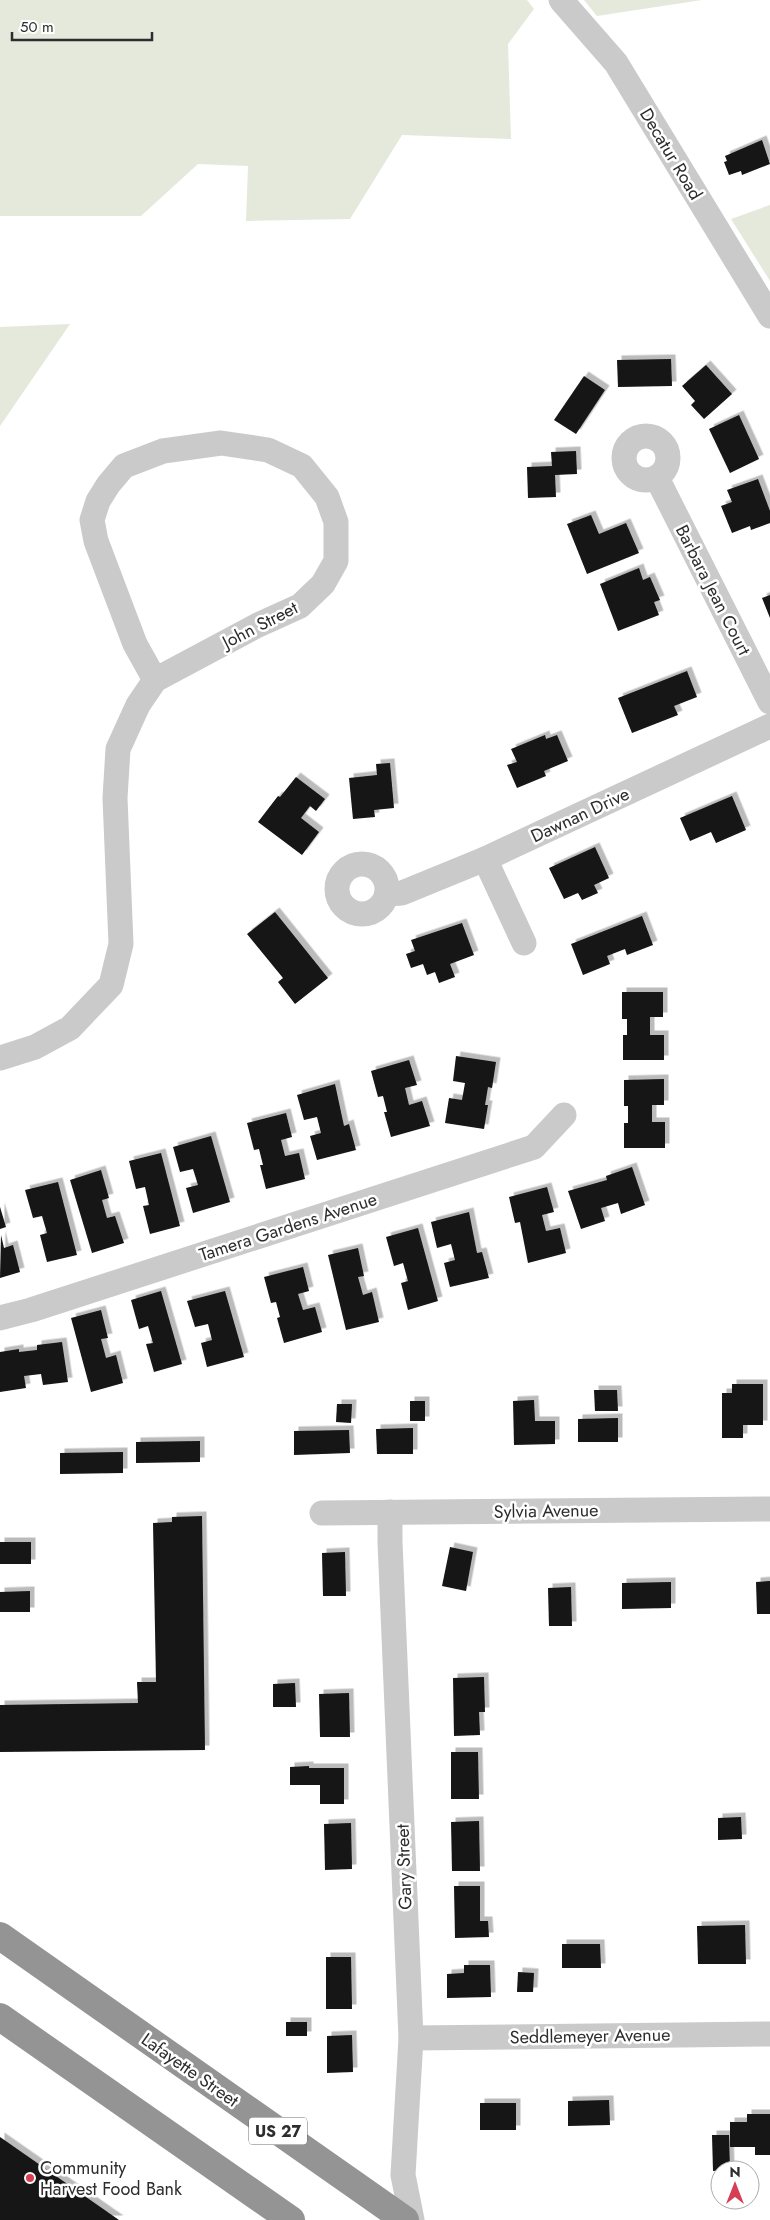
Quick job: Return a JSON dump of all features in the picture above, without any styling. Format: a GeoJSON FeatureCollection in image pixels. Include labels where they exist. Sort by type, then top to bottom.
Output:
{"type":"FeatureCollection","features":[{"type":"Feature","properties":{"kind":"highway","name":"Lafayette Street"},"geometry":{"type":"LineString","coordinates":[[0,1936],[405,2220]]}},
{"type":"Feature","properties":{"kind":"highway"},"geometry":{"type":"LineString","coordinates":[[0,2017],[291,2220]]}},
{"type":"Feature","properties":{"kind":"street","name":"Decatur Road"},"geometry":{"type":"LineString","coordinates":[[562,0],[616,63],[770,316]]}},
{"type":"Feature","properties":{"kind":"street","name":"John Street"},"geometry":{"type":"LineString","coordinates":[[0,1058],[35,1047],[70,1028],[111,985],[121,944],[115,798],[118,749],[138,705],[155,680],[258,625],[300,606],[322,584],[336,561],[336,522],[327,498],[302,466],[268,450],[221,443],[163,451],[124,466],[108,485],[98,501],[92,520],[96,542],[115,596],[135,644],[155,680]]}},
{"type":"Feature","properties":{"kind":"street","name":"Barbara Jean Court"},"geometry":{"type":"LineString","coordinates":[[657,478],[770,702]]}},
{"type":"Feature","properties":{"kind":"street","name":"Dawnan Drive"},"geometry":{"type":"LineString","coordinates":[[387,894],[402,893],[485,859],[770,726]]}},
{"type":"Feature","properties":{"kind":"street"},"geometry":{"type":"LineString","coordinates":[[485,859],[524,942]]}},
{"type":"Feature","properties":{"kind":"street","name":"Tamera Gardens Avenue"},"geometry":{"type":"LineString","coordinates":[[0,1318],[31,1310],[534,1147],[564,1115]]}},
{"type":"Feature","properties":{"kind":"street","name":"Sylvia Avenue"},"geometry":{"type":"LineString","coordinates":[[322,1513],[770,1509]]}},
{"type":"Feature","properties":{"kind":"street","name":"Gary Street"},"geometry":{"type":"LineString","coordinates":[[390,1512],[390,1552],[411,2038],[403,2175],[412,2220]]}},
{"type":"Feature","properties":{"kind":"street","name":"Seddlemeyer Avenue"},"geometry":{"type":"LineString","coordinates":[[411,2038],[770,2034]]}},
{"type":"Feature","properties":{"kind":"shaded area"},"geometry":{"type":"Polygon","coordinates":[[[0,0],[527,0],[534,9],[508,44],[511,139],[402,135],[350,219],[246,221],[248,166],[198,164],[141,216],[0,216],[0,0]]]}},
{"type":"Feature","properties":{"kind":"shaded area"},"geometry":{"type":"Polygon","coordinates":[[[584,0],[702,0],[597,16],[584,0]]]}},
{"type":"Feature","properties":{"kind":"shaded area"},"geometry":{"type":"Polygon","coordinates":[[[770,205],[770,281],[731,219],[770,205]]]}},
{"type":"Feature","properties":{"kind":"shaded area"},"geometry":{"type":"Polygon","coordinates":[[[70,324],[0,426],[0,327],[70,324]]]}},
{"type":"Feature","properties":{"kind":"building"},"geometry":{"type":"Polygon","coordinates":[[[762,140],[770,164],[742,175],[741,171],[729,175],[724,162],[727,161],[725,156],[762,140]]]}},
{"type":"Feature","properties":{"kind":"building"},"geometry":{"type":"Polygon","coordinates":[[[671,359],[672,386],[618,387],[617,360],[671,359]]]}},
{"type":"Feature","properties":{"kind":"building"},"geometry":{"type":"Polygon","coordinates":[[[706,365],[732,394],[704,419],[691,405],[695,401],[682,386],[706,365]]]}},
{"type":"Feature","properties":{"kind":"building"},"geometry":{"type":"Polygon","coordinates":[[[584,376],[605,390],[576,434],[554,420],[584,376]]]}},
{"type":"Feature","properties":{"kind":"building"},"geometry":{"type":"Polygon","coordinates":[[[739,415],[759,459],[730,473],[709,429],[739,415]]]}},
{"type":"Feature","properties":{"kind":"building"},"geometry":{"type":"Polygon","coordinates":[[[576,451],[577,474],[555,475],[556,497],[528,498],[527,467],[552,466],[551,452],[576,451]]]}},
{"type":"Feature","properties":{"kind":"building"},"geometry":{"type":"Polygon","coordinates":[[[758,479],[770,511],[770,523],[751,530],[750,526],[732,533],[721,506],[732,502],[727,490],[758,479]]]}},
{"type":"Feature","properties":{"kind":"building"},"geometry":{"type":"Polygon","coordinates":[[[591,515],[599,534],[626,523],[639,553],[587,574],[567,524],[591,515]]]}},
{"type":"Feature","properties":{"kind":"building"},"geometry":{"type":"Polygon","coordinates":[[[639,568],[643,580],[650,577],[660,600],[654,602],[659,615],[618,631],[600,584],[639,568]]]}},
{"type":"Feature","properties":{"kind":"building"},"geometry":{"type":"Polygon","coordinates":[[[770,595],[770,618],[762,598],[770,595]]]}},
{"type":"Feature","properties":{"kind":"building"},"geometry":{"type":"Polygon","coordinates":[[[687,671],[697,697],[674,706],[678,715],[632,733],[618,698],[687,671]]]}},
{"type":"Feature","properties":{"kind":"building"},"geometry":{"type":"Polygon","coordinates":[[[545,735],[546,739],[557,735],[568,761],[544,771],[546,776],[517,788],[507,765],[517,762],[511,749],[545,735]]]}},
{"type":"Feature","properties":{"kind":"building"},"geometry":{"type":"Polygon","coordinates":[[[390,763],[394,808],[374,810],[375,817],[353,819],[349,778],[377,775],[376,764],[390,763]]]}},
{"type":"Feature","properties":{"kind":"building"},"geometry":{"type":"Polygon","coordinates":[[[296,777],[325,799],[316,811],[310,806],[301,818],[319,832],[302,855],[258,822],[296,777]]]}},
{"type":"Feature","properties":{"kind":"building"},"geometry":{"type":"Polygon","coordinates":[[[732,796],[746,830],[716,843],[711,832],[690,841],[680,818],[732,796]]]}},
{"type":"Feature","properties":{"kind":"building"},"geometry":{"type":"Polygon","coordinates":[[[595,847],[609,878],[594,885],[598,893],[582,900],[578,893],[564,899],[549,868],[595,847]]]}},
{"type":"Feature","properties":{"kind":"building"},"geometry":{"type":"Polygon","coordinates":[[[275,912],[328,978],[295,1004],[278,982],[283,978],[247,934],[275,912]]]}},
{"type":"Feature","properties":{"kind":"building"},"geometry":{"type":"Polygon","coordinates":[[[642,916],[653,945],[627,955],[625,949],[607,956],[610,964],[583,975],[571,944],[642,916]]]}},
{"type":"Feature","properties":{"kind":"building"},"geometry":{"type":"Polygon","coordinates":[[[462,923],[474,955],[450,964],[455,977],[439,983],[435,972],[427,975],[423,964],[411,968],[406,954],[415,951],[411,940],[462,923]]]}},
{"type":"Feature","properties":{"kind":"building"},"geometry":{"type":"Polygon","coordinates":[[[622,992],[663,992],[663,1017],[650,1017],[650,1035],[664,1035],[664,1060],[623,1060],[623,1035],[627,1035],[627,1019],[622,1019],[622,992]]]}},
{"type":"Feature","properties":{"kind":"building"},"geometry":{"type":"Polygon","coordinates":[[[456,1056],[496,1062],[492,1088],[488,1087],[485,1105],[488,1105],[484,1129],[445,1123],[449,1098],[462,1100],[465,1083],[453,1081],[456,1056]]]}},
{"type":"Feature","properties":{"kind":"building"},"geometry":{"type":"Polygon","coordinates":[[[409,1060],[417,1085],[405,1088],[409,1105],[422,1101],[430,1126],[391,1137],[384,1112],[387,1112],[383,1096],[378,1097],[371,1071],[409,1060]]]}},
{"type":"Feature","properties":{"kind":"building"},"geometry":{"type":"Polygon","coordinates":[[[664,1079],[664,1105],[652,1105],[652,1122],[665,1122],[665,1148],[624,1148],[624,1123],[628,1123],[628,1106],[624,1106],[624,1080],[664,1079]]]}},
{"type":"Feature","properties":{"kind":"building"},"geometry":{"type":"Polygon","coordinates":[[[335,1084],[344,1126],[349,1124],[356,1150],[317,1160],[310,1136],[321,1133],[317,1117],[304,1120],[297,1095],[335,1084]]]}},
{"type":"Feature","properties":{"kind":"building"},"geometry":{"type":"Polygon","coordinates":[[[286,1113],[292,1137],[281,1140],[285,1156],[299,1153],[305,1179],[266,1189],[260,1165],[263,1165],[259,1149],[254,1150],[247,1123],[286,1113]]]}},
{"type":"Feature","properties":{"kind":"building"},"geometry":{"type":"Polygon","coordinates":[[[211,1136],[230,1202],[193,1213],[186,1188],[198,1185],[193,1169],[180,1172],[173,1147],[211,1136]]]}},
{"type":"Feature","properties":{"kind":"building"},"geometry":{"type":"Polygon","coordinates":[[[161,1153],[180,1226],[150,1234],[143,1206],[149,1205],[145,1187],[136,1189],[129,1161],[161,1153]]]}},
{"type":"Feature","properties":{"kind":"building"},"geometry":{"type":"Polygon","coordinates":[[[632,1167],[645,1205],[621,1214],[618,1203],[601,1208],[605,1221],[581,1229],[568,1191],[607,1180],[606,1176],[632,1167]]]}},
{"type":"Feature","properties":{"kind":"building"},"geometry":{"type":"Polygon","coordinates":[[[101,1170],[109,1198],[102,1200],[107,1218],[115,1216],[124,1243],[92,1253],[70,1180],[101,1170]]]}},
{"type":"Feature","properties":{"kind":"building"},"geometry":{"type":"Polygon","coordinates":[[[58,1182],[77,1255],[47,1262],[40,1235],[47,1233],[42,1216],[33,1218],[25,1190],[58,1182]]]}},
{"type":"Feature","properties":{"kind":"building"},"geometry":{"type":"Polygon","coordinates":[[[547,1187],[554,1212],[542,1215],[546,1231],[560,1228],[566,1253],[528,1263],[520,1222],[515,1223],[509,1197],[547,1187]]]}},
{"type":"Feature","properties":{"kind":"building"},"geometry":{"type":"Polygon","coordinates":[[[0,1207],[6,1227],[0,1229],[0,1207]]]}},
{"type":"Feature","properties":{"kind":"building"},"geometry":{"type":"Polygon","coordinates":[[[469,1212],[477,1253],[482,1252],[489,1278],[450,1287],[444,1263],[455,1260],[451,1244],[437,1248],[431,1222],[469,1212]]]}},
{"type":"Feature","properties":{"kind":"building"},"geometry":{"type":"Polygon","coordinates":[[[418,1228],[438,1301],[408,1310],[401,1283],[408,1281],[403,1263],[394,1266],[386,1237],[418,1228]]]}},
{"type":"Feature","properties":{"kind":"building"},"geometry":{"type":"Polygon","coordinates":[[[1,1235],[4,1248],[13,1245],[20,1272],[0,1278],[1,1235]]]}},
{"type":"Feature","properties":{"kind":"building"},"geometry":{"type":"Polygon","coordinates":[[[358,1248],[364,1276],[358,1277],[363,1295],[372,1292],[379,1322],[346,1330],[328,1255],[358,1248]]]}},
{"type":"Feature","properties":{"kind":"building"},"geometry":{"type":"Polygon","coordinates":[[[303,1267],[309,1291],[298,1294],[303,1310],[315,1307],[322,1332],[284,1343],[277,1318],[280,1317],[276,1302],[271,1303],[264,1277],[303,1267]]]}},
{"type":"Feature","properties":{"kind":"building"},"geometry":{"type":"Polygon","coordinates":[[[161,1291],[182,1364],[154,1372],[146,1344],[153,1343],[148,1326],[139,1329],[131,1300],[161,1291]]]}},
{"type":"Feature","properties":{"kind":"building"},"geometry":{"type":"Polygon","coordinates":[[[225,1291],[244,1357],[207,1367],[201,1343],[212,1340],[208,1324],[195,1327],[187,1301],[225,1291]]]}},
{"type":"Feature","properties":{"kind":"building"},"geometry":{"type":"Polygon","coordinates":[[[101,1310],[108,1338],[101,1339],[106,1358],[116,1355],[123,1383],[91,1392],[71,1318],[101,1310]]]}},
{"type":"Feature","properties":{"kind":"building"},"geometry":{"type":"Polygon","coordinates":[[[62,1342],[68,1382],[43,1385],[41,1374],[24,1376],[26,1388],[0,1392],[0,1352],[19,1349],[19,1352],[37,1350],[37,1345],[62,1342]]]}},
{"type":"Feature","properties":{"kind":"building"},"geometry":{"type":"Polygon","coordinates":[[[732,1384],[763,1384],[763,1425],[743,1425],[743,1438],[722,1438],[722,1393],[732,1393],[732,1384]]]}},
{"type":"Feature","properties":{"kind":"building"},"geometry":{"type":"Polygon","coordinates":[[[594,1390],[617,1390],[618,1411],[595,1411],[594,1390]]]}},
{"type":"Feature","properties":{"kind":"building"},"geometry":{"type":"Polygon","coordinates":[[[534,1400],[535,1421],[555,1421],[555,1444],[514,1445],[513,1401],[534,1400]]]}},
{"type":"Feature","properties":{"kind":"building"},"geometry":{"type":"Polygon","coordinates":[[[410,1401],[425,1401],[425,1421],[410,1421],[410,1401]]]}},
{"type":"Feature","properties":{"kind":"building"},"geometry":{"type":"Polygon","coordinates":[[[337,1404],[352,1404],[351,1423],[336,1422],[337,1404]]]}},
{"type":"Feature","properties":{"kind":"building"},"geometry":{"type":"Polygon","coordinates":[[[618,1418],[618,1442],[578,1442],[578,1419],[618,1418]]]}},
{"type":"Feature","properties":{"kind":"building"},"geometry":{"type":"Polygon","coordinates":[[[413,1428],[413,1454],[377,1454],[376,1429],[413,1428]]]}},
{"type":"Feature","properties":{"kind":"building"},"geometry":{"type":"Polygon","coordinates":[[[349,1430],[350,1453],[294,1455],[294,1431],[349,1430]]]}},
{"type":"Feature","properties":{"kind":"building"},"geometry":{"type":"Polygon","coordinates":[[[200,1441],[200,1462],[136,1463],[136,1442],[200,1441]]]}},
{"type":"Feature","properties":{"kind":"building"},"geometry":{"type":"Polygon","coordinates":[[[123,1452],[123,1473],[60,1474],[60,1453],[123,1452]]]}},
{"type":"Feature","properties":{"kind":"building"},"geometry":{"type":"Polygon","coordinates":[[[202,1516],[205,1750],[0,1752],[0,1705],[138,1703],[137,1682],[156,1682],[153,1523],[172,1522],[172,1517],[202,1516]]]}},
{"type":"Feature","properties":{"kind":"building"},"geometry":{"type":"Polygon","coordinates":[[[0,1542],[31,1542],[31,1564],[0,1564],[0,1542]]]}},
{"type":"Feature","properties":{"kind":"building"},"geometry":{"type":"Polygon","coordinates":[[[450,1547],[473,1552],[466,1591],[442,1586],[450,1547]]]}},
{"type":"Feature","properties":{"kind":"building"},"geometry":{"type":"Polygon","coordinates":[[[345,1552],[346,1596],[323,1596],[322,1553],[345,1552]]]}},
{"type":"Feature","properties":{"kind":"building"},"geometry":{"type":"Polygon","coordinates":[[[770,1581],[770,1614],[757,1614],[756,1582],[770,1581]]]}},
{"type":"Feature","properties":{"kind":"building"},"geometry":{"type":"Polygon","coordinates":[[[671,1582],[671,1608],[622,1609],[622,1583],[671,1582]]]}},
{"type":"Feature","properties":{"kind":"building"},"geometry":{"type":"Polygon","coordinates":[[[571,1587],[572,1626],[549,1626],[548,1588],[571,1587]]]}},
{"type":"Feature","properties":{"kind":"building"},"geometry":{"type":"Polygon","coordinates":[[[30,1591],[30,1612],[0,1612],[0,1592],[30,1591]]]}},
{"type":"Feature","properties":{"kind":"building"},"geometry":{"type":"Polygon","coordinates":[[[484,1677],[485,1712],[479,1712],[480,1735],[454,1736],[453,1678],[484,1677]]]}},
{"type":"Feature","properties":{"kind":"building"},"geometry":{"type":"Polygon","coordinates":[[[295,1683],[296,1707],[273,1707],[273,1684],[295,1683]]]}},
{"type":"Feature","properties":{"kind":"building"},"geometry":{"type":"Polygon","coordinates":[[[349,1693],[350,1737],[320,1737],[319,1694],[349,1693]]]}},
{"type":"Feature","properties":{"kind":"building"},"geometry":{"type":"Polygon","coordinates":[[[451,1752],[478,1752],[479,1799],[451,1799],[451,1752]]]}},
{"type":"Feature","properties":{"kind":"building"},"geometry":{"type":"Polygon","coordinates":[[[309,1766],[309,1768],[344,1768],[344,1804],[320,1804],[320,1785],[290,1785],[290,1767],[309,1766]]]}},
{"type":"Feature","properties":{"kind":"building"},"geometry":{"type":"Polygon","coordinates":[[[741,1817],[742,1839],[718,1840],[718,1818],[741,1817]]]}},
{"type":"Feature","properties":{"kind":"building"},"geometry":{"type":"Polygon","coordinates":[[[479,1821],[480,1871],[452,1871],[451,1822],[479,1821]]]}},
{"type":"Feature","properties":{"kind":"building"},"geometry":{"type":"Polygon","coordinates":[[[351,1823],[352,1869],[325,1870],[324,1824],[351,1823]]]}},
{"type":"Feature","properties":{"kind":"building"},"geometry":{"type":"Polygon","coordinates":[[[454,1886],[480,1886],[480,1921],[488,1921],[489,1937],[455,1938],[454,1886]]]}},
{"type":"Feature","properties":{"kind":"building"},"geometry":{"type":"Polygon","coordinates":[[[745,1925],[746,1964],[698,1964],[697,1926],[745,1925]]]}},
{"type":"Feature","properties":{"kind":"building"},"geometry":{"type":"Polygon","coordinates":[[[562,1944],[600,1944],[601,1968],[562,1968],[562,1944]]]}},
{"type":"Feature","properties":{"kind":"building"},"geometry":{"type":"Polygon","coordinates":[[[326,1957],[351,1957],[352,2009],[326,2009],[326,1957]]]}},
{"type":"Feature","properties":{"kind":"building"},"geometry":{"type":"Polygon","coordinates":[[[464,1965],[490,1965],[491,1997],[447,1998],[447,1974],[464,1973],[464,1965]]]}},
{"type":"Feature","properties":{"kind":"building"},"geometry":{"type":"Polygon","coordinates":[[[518,1972],[534,1973],[533,1992],[517,1992],[518,1972]]]}},
{"type":"Feature","properties":{"kind":"building"},"geometry":{"type":"Polygon","coordinates":[[[286,2022],[307,2022],[307,2036],[286,2036],[286,2022]]]}},
{"type":"Feature","properties":{"kind":"building"},"geometry":{"type":"Polygon","coordinates":[[[352,2035],[353,2072],[327,2073],[327,2036],[352,2035]]]}},
{"type":"Feature","properties":{"kind":"building"},"geometry":{"type":"Polygon","coordinates":[[[609,2100],[610,2125],[568,2126],[568,2101],[609,2100]]]}},
{"type":"Feature","properties":{"kind":"building"},"geometry":{"type":"Polygon","coordinates":[[[480,2103],[516,2103],[516,2130],[480,2130],[480,2103]]]}},
{"type":"Feature","properties":{"kind":"building"},"geometry":{"type":"Polygon","coordinates":[[[747,2114],[770,2114],[770,2155],[755,2155],[755,2147],[730,2147],[730,2122],[747,2122],[747,2114]]]}},
{"type":"Feature","properties":{"kind":"building"},"geometry":{"type":"Polygon","coordinates":[[[712,2135],[729,2135],[730,2160],[713,2160],[712,2135]]]}},
{"type":"Feature","properties":{"kind":"building","name":"Community Harvest Food Bank"},"geometry":{"type":"Polygon","coordinates":[[[0,2137],[119,2220],[0,2220],[0,2137]]]}},
{"type":"Feature","properties":{"kind":"place","name":"Community Harvest Food Bank"},"geometry":{"type":"Point","coordinates":[30,2178]}}]}
